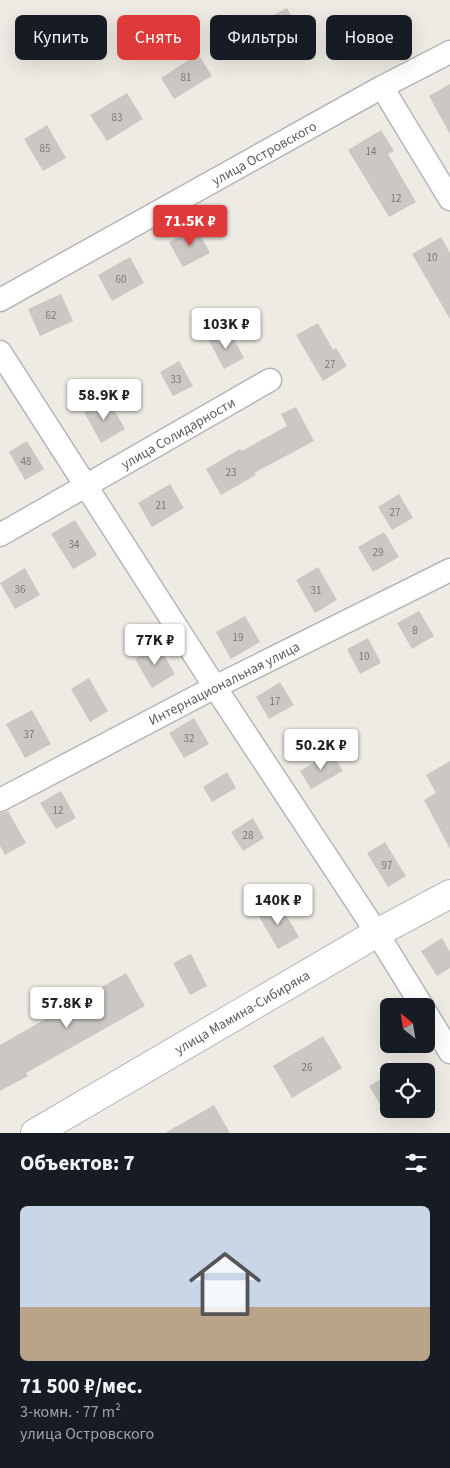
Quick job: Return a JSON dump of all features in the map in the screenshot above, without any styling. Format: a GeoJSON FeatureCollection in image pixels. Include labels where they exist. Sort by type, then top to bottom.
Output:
{"type":"FeatureCollection","features":[{"type":"Feature","properties":{"kind":"street","name":"улица Островского"},"geometry":{"type":"LineString","coordinates":[[0,300],[450,52]]}},
{"type":"Feature","properties":{"kind":"street"},"geometry":{"type":"LineString","coordinates":[[382,88],[450,199]]}},
{"type":"Feature","properties":{"kind":"street"},"geometry":{"type":"LineString","coordinates":[[0,352],[215,687],[377,933],[417,998]]}},
{"type":"Feature","properties":{"kind":"street","name":"улица Солидарности"},"geometry":{"type":"LineString","coordinates":[[0,535],[270,380]]}},
{"type":"Feature","properties":{"kind":"street","name":"Интернациональная улица"},"geometry":{"type":"LineString","coordinates":[[0,800],[215,687],[450,570]]}},
{"type":"Feature","properties":{"kind":"street","name":"улица Мамина-Сибиряка"},"geometry":{"type":"LineString","coordinates":[[35,1133],[377,933],[450,894]]}},
{"type":"Feature","properties":{"kind":"street"},"geometry":{"type":"LineString","coordinates":[[435,1028],[450,1052]]}},
{"type":"Feature","properties":{"kind":"building"},"geometry":{"type":"Polygon","coordinates":[[[287,8],[291,15],[273,15],[287,8]]]}},
{"type":"Feature","properties":{"kind":"building"},"geometry":{"type":"Polygon","coordinates":[[[200,57],[212,76],[174,99],[161,78],[189,60],[200,60],[200,57]]]}},
{"type":"Feature","properties":{"kind":"building"},"geometry":{"type":"Polygon","coordinates":[[[450,84],[450,134],[429,96],[450,84]]]}},
{"type":"Feature","properties":{"kind":"building"},"geometry":{"type":"Polygon","coordinates":[[[127,93],[143,119],[107,141],[90,115],[127,93]]]}},
{"type":"Feature","properties":{"kind":"building"},"geometry":{"type":"Polygon","coordinates":[[[47,125],[66,158],[43,171],[24,139],[47,125]]]}},
{"type":"Feature","properties":{"kind":"building"},"geometry":{"type":"Polygon","coordinates":[[[381,130],[394,151],[388,154],[416,202],[389,217],[348,150],[381,130]]]}},
{"type":"Feature","properties":{"kind":"building"},"geometry":{"type":"Polygon","coordinates":[[[196,227],[210,253],[183,267],[169,242],[196,227]]]}},
{"type":"Feature","properties":{"kind":"building"},"geometry":{"type":"Polygon","coordinates":[[[441,237],[450,253],[450,319],[412,254],[441,237]]]}},
{"type":"Feature","properties":{"kind":"building"},"geometry":{"type":"Polygon","coordinates":[[[130,257],[144,283],[112,301],[98,275],[130,257]]]}},
{"type":"Feature","properties":{"kind":"building"},"geometry":{"type":"Polygon","coordinates":[[[61,294],[73,321],[40,336],[28,309],[61,294]]]}},
{"type":"Feature","properties":{"kind":"building"},"geometry":{"type":"Polygon","coordinates":[[[318,323],[333,350],[336,348],[347,366],[323,381],[296,335],[318,323]]]}},
{"type":"Feature","properties":{"kind":"building"},"geometry":{"type":"Polygon","coordinates":[[[229,330],[244,358],[224,369],[209,341],[229,330]]]}},
{"type":"Feature","properties":{"kind":"building"},"geometry":{"type":"Polygon","coordinates":[[[179,361],[193,386],[173,396],[160,372],[179,361]]]}},
{"type":"Feature","properties":{"kind":"building"},"geometry":{"type":"Polygon","coordinates":[[[108,399],[125,429],[101,443],[84,412],[108,399]]]}},
{"type":"Feature","properties":{"kind":"building"},"geometry":{"type":"Polygon","coordinates":[[[296,407],[314,441],[254,473],[256,475],[221,495],[206,469],[240,449],[242,451],[287,426],[281,414],[296,407]]]}},
{"type":"Feature","properties":{"kind":"building"},"geometry":{"type":"Polygon","coordinates":[[[27,441],[44,469],[25,480],[9,452],[27,441]]]}},
{"type":"Feature","properties":{"kind":"building"},"geometry":{"type":"Polygon","coordinates":[[[170,484],[184,508],[152,527],[138,503],[170,484]]]}},
{"type":"Feature","properties":{"kind":"building"},"geometry":{"type":"Polygon","coordinates":[[[399,494],[413,518],[392,530],[378,507],[399,494]]]}},
{"type":"Feature","properties":{"kind":"building"},"geometry":{"type":"Polygon","coordinates":[[[75,520],[97,555],[73,569],[51,534],[75,520]]]}},
{"type":"Feature","properties":{"kind":"building"},"geometry":{"type":"Polygon","coordinates":[[[384,532],[399,557],[373,572],[358,547],[384,532]]]}},
{"type":"Feature","properties":{"kind":"building"},"geometry":{"type":"Polygon","coordinates":[[[318,567],[337,600],[315,613],[296,580],[318,567]]]}},
{"type":"Feature","properties":{"kind":"building"},"geometry":{"type":"Polygon","coordinates":[[[25,568],[40,595],[15,609],[0,583],[25,568]]]}},
{"type":"Feature","properties":{"kind":"building"},"geometry":{"type":"Polygon","coordinates":[[[419,611],[434,636],[412,649],[397,623],[419,611]]]}},
{"type":"Feature","properties":{"kind":"building"},"geometry":{"type":"Polygon","coordinates":[[[245,616],[260,642],[231,659],[216,632],[245,616]]]}},
{"type":"Feature","properties":{"kind":"building"},"geometry":{"type":"Polygon","coordinates":[[[368,638],[381,663],[360,674],[347,649],[368,638]]]}},
{"type":"Feature","properties":{"kind":"building"},"geometry":{"type":"Polygon","coordinates":[[[158,645],[175,674],[152,688],[135,659],[158,645]]]}},
{"type":"Feature","properties":{"kind":"building"},"geometry":{"type":"Polygon","coordinates":[[[89,678],[108,711],[90,722],[71,689],[89,678]]]}},
{"type":"Feature","properties":{"kind":"building"},"geometry":{"type":"Polygon","coordinates":[[[280,682],[294,705],[269,719],[256,697],[280,682]]]}},
{"type":"Feature","properties":{"kind":"building"},"geometry":{"type":"Polygon","coordinates":[[[32,710],[51,744],[25,758],[6,724],[32,710]]]}},
{"type":"Feature","properties":{"kind":"building"},"geometry":{"type":"Polygon","coordinates":[[[194,718],[209,744],[184,758],[169,733],[194,718]]]}},
{"type":"Feature","properties":{"kind":"building"},"geometry":{"type":"Polygon","coordinates":[[[331,752],[343,771],[311,789],[300,771],[331,752]]]}},
{"type":"Feature","properties":{"kind":"building"},"geometry":{"type":"Polygon","coordinates":[[[450,761],[450,849],[424,800],[436,793],[426,775],[450,761]]]}},
{"type":"Feature","properties":{"kind":"building"},"geometry":{"type":"Polygon","coordinates":[[[227,772],[236,788],[212,802],[203,787],[227,772]]]}},
{"type":"Feature","properties":{"kind":"building"},"geometry":{"type":"Polygon","coordinates":[[[61,791],[76,818],[56,829],[40,803],[61,791]]]}},
{"type":"Feature","properties":{"kind":"building"},"geometry":{"type":"Polygon","coordinates":[[[8,811],[26,843],[5,855],[0,846],[0,813],[8,811]]]}},
{"type":"Feature","properties":{"kind":"building"},"geometry":{"type":"Polygon","coordinates":[[[253,818],[264,838],[243,851],[231,832],[253,818]]]}},
{"type":"Feature","properties":{"kind":"building"},"geometry":{"type":"Polygon","coordinates":[[[385,842],[406,876],[388,887],[367,853],[385,842]]]}},
{"type":"Feature","properties":{"kind":"building"},"geometry":{"type":"Polygon","coordinates":[[[279,903],[299,937],[278,949],[258,915],[279,903]]]}},
{"type":"Feature","properties":{"kind":"building"},"geometry":{"type":"Polygon","coordinates":[[[442,938],[450,952],[450,968],[437,976],[421,951],[442,938]]]}},
{"type":"Feature","properties":{"kind":"building"},"geometry":{"type":"Polygon","coordinates":[[[191,954],[207,986],[190,995],[173,963],[191,954]]]}},
{"type":"Feature","properties":{"kind":"building"},"geometry":{"type":"Polygon","coordinates":[[[126,973],[145,1006],[26,1073],[28,1076],[0,1091],[0,1045],[126,973]]]}},
{"type":"Feature","properties":{"kind":"building"},"geometry":{"type":"Polygon","coordinates":[[[323,1036],[342,1068],[292,1098],[273,1066],[323,1036]]]}},
{"type":"Feature","properties":{"kind":"building"},"geometry":{"type":"Polygon","coordinates":[[[380,1079],[380,1104],[369,1086],[380,1079]]]}},
{"type":"Feature","properties":{"kind":"building"},"geometry":{"type":"Polygon","coordinates":[[[214,1105],[230,1133],[165,1133],[214,1105]]]}}]}
